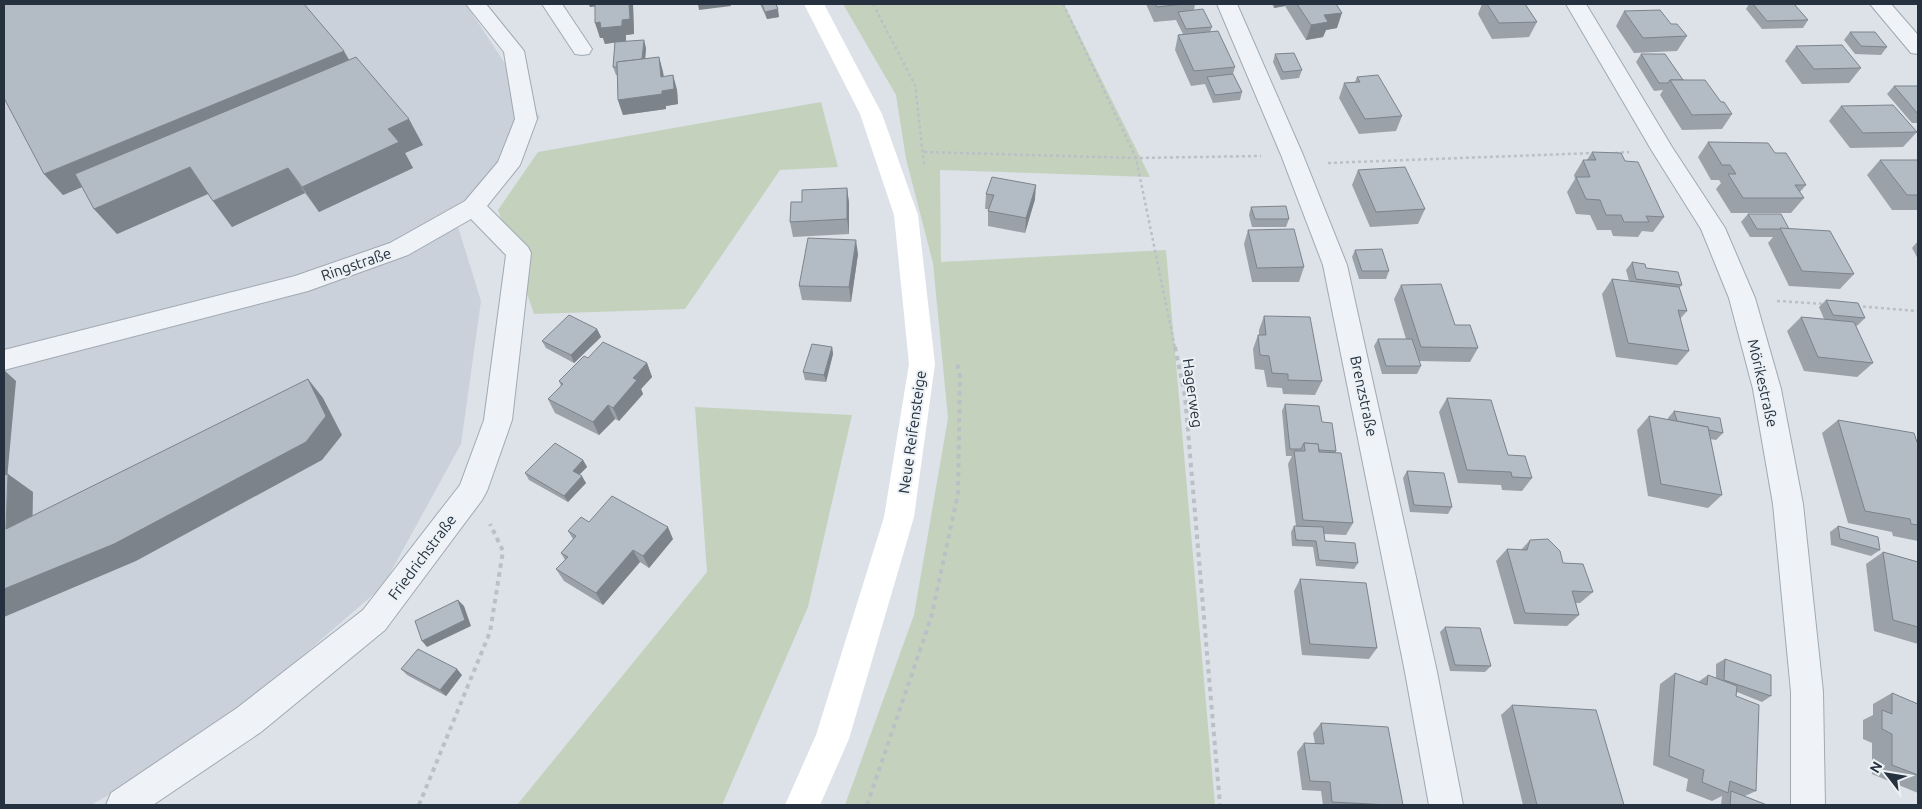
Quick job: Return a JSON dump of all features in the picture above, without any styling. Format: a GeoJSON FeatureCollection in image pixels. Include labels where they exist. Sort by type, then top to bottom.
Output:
{"type":"FeatureCollection","features":[{"type":"Feature","properties":{"kind":"main road","name":"Neue Reifensteige"},"geometry":{"type":"LineString","coordinates":[[802,805],[832,739],[899,517],[922,364],[906,214],[871,114],[814,4]]}},
{"type":"Feature","properties":{"kind":"street","name":"Ringstraße"},"geometry":{"type":"LineString","coordinates":[[4,360],[299,284],[399,249],[473,207],[508,165],[526,119],[514,51],[476,4]]}},
{"type":"Feature","properties":{"kind":"street"},"geometry":{"type":"LineString","coordinates":[[552,4],[582,49]]}},
{"type":"Feature","properties":{"kind":"street","name":"Brenzstraße"},"geometry":{"type":"LineString","coordinates":[[1227,4],[1292,155],[1335,265],[1421,672],[1446,805]]}},
{"type":"Feature","properties":{"kind":"street","name":"Mörikestraße"},"geometry":{"type":"LineString","coordinates":[[1576,4],[1663,151],[1713,228],[1742,298],[1767,389],[1788,504],[1807,692],[1808,805]]}},
{"type":"Feature","properties":{"kind":"street"},"geometry":{"type":"LineString","coordinates":[[1880,4],[1918,48]]}},
{"type":"Feature","properties":{"kind":"street","name":"Friedrichstraße"},"geometry":{"type":"LineString","coordinates":[[122,805],[249,720],[374,620],[472,491],[498,420],[519,253],[473,207]]}},
{"type":"Feature","properties":{"kind":"path"},"geometry":{"type":"LineString","coordinates":[[873,4],[915,85],[924,152],[1136,158],[1292,155]]}},
{"type":"Feature","properties":{"kind":"path","name":"Hagerweg"},"geometry":{"type":"LineString","coordinates":[[1063,4],[1136,158],[1185,396],[1220,805]]}},
{"type":"Feature","properties":{"kind":"path"},"geometry":{"type":"LineString","coordinates":[[1614,153],[1663,151]]}},
{"type":"Feature","properties":{"kind":"path"},"geometry":{"type":"LineString","coordinates":[[1323,164],[1595,154]]}},
{"type":"Feature","properties":{"kind":"path"},"geometry":{"type":"LineString","coordinates":[[1742,298],[1830,304]]}},
{"type":"Feature","properties":{"kind":"path"},"geometry":{"type":"LineString","coordinates":[[1850,306],[1918,310]]}},
{"type":"Feature","properties":{"kind":"path"},"geometry":{"type":"LineString","coordinates":[[418,805],[490,632],[503,551],[472,491]]}},
{"type":"Feature","properties":{"kind":"shaded area"},"geometry":{"type":"Polygon","coordinates":[[[4,4],[466,4],[540,117],[471,206],[454,214],[481,301],[461,444],[383,586],[204,741],[91,805],[4,805],[4,4]]]}},
{"type":"Feature","properties":{"kind":"green space"},"geometry":{"type":"Polygon","coordinates":[[[843,4],[1064,4],[1150,177],[940,170],[941,262],[1166,250],[1215,805],[845,805],[914,615],[948,418],[933,263],[906,159],[896,95],[843,4]]]}},
{"type":"Feature","properties":{"kind":"green space"},"geometry":{"type":"Polygon","coordinates":[[[821,102],[838,167],[780,170],[685,309],[534,314],[498,210],[538,152],[821,102]]]}},
{"type":"Feature","properties":{"kind":"green space"},"geometry":{"type":"Polygon","coordinates":[[[695,407],[852,415],[808,607],[722,805],[517,805],[707,572],[695,407]]]}},
{"type":"Feature","properties":{"kind":"building"},"geometry":{"type":"Polygon","coordinates":[[[4,4],[304,4],[344,51],[44,174],[4,98],[4,4]]]}},
{"type":"Feature","properties":{"kind":"building"},"geometry":{"type":"Polygon","coordinates":[[[595,4],[629,4],[630,19],[622,20],[622,26],[601,28],[600,22],[595,23],[595,4]]]}},
{"type":"Feature","properties":{"kind":"building"},"geometry":{"type":"Polygon","coordinates":[[[762,4],[776,4],[778,9],[765,12],[762,4]]]}},
{"type":"Feature","properties":{"kind":"building"},"geometry":{"type":"Polygon","coordinates":[[[1155,4],[1184,4],[1157,7],[1155,4]]]}},
{"type":"Feature","properties":{"kind":"building"},"geometry":{"type":"Polygon","coordinates":[[[1297,4],[1336,4],[1342,13],[1324,15],[1328,22],[1311,25],[1297,4]]]}},
{"type":"Feature","properties":{"kind":"building"},"geometry":{"type":"Polygon","coordinates":[[[1487,4],[1525,4],[1537,22],[1499,23],[1487,4]]]}},
{"type":"Feature","properties":{"kind":"building"},"geometry":{"type":"Polygon","coordinates":[[[1753,4],[1794,4],[1808,20],[1767,21],[1753,4]]]}},
{"type":"Feature","properties":{"kind":"building"},"geometry":{"type":"Polygon","coordinates":[[[1203,9],[1212,27],[1186,29],[1178,12],[1203,9]]]}},
{"type":"Feature","properties":{"kind":"building"},"geometry":{"type":"Polygon","coordinates":[[[1660,10],[1671,24],[1677,24],[1687,36],[1643,38],[1624,11],[1660,10]]]}},
{"type":"Feature","properties":{"kind":"building"},"geometry":{"type":"Polygon","coordinates":[[[1218,31],[1235,67],[1194,71],[1178,35],[1218,31]]]}},
{"type":"Feature","properties":{"kind":"building"},"geometry":{"type":"Polygon","coordinates":[[[1850,32],[1875,32],[1887,47],[1861,46],[1850,32]]]}},
{"type":"Feature","properties":{"kind":"building"},"geometry":{"type":"Polygon","coordinates":[[[644,40],[642,59],[617,62],[617,67],[613,67],[615,42],[644,40]]]}},
{"type":"Feature","properties":{"kind":"building"},"geometry":{"type":"Polygon","coordinates":[[[1842,45],[1861,68],[1814,69],[1796,46],[1842,45]]]}},
{"type":"Feature","properties":{"kind":"building"},"geometry":{"type":"Polygon","coordinates":[[[1294,53],[1302,70],[1283,72],[1275,54],[1294,53]]]}},
{"type":"Feature","properties":{"kind":"building"},"geometry":{"type":"Polygon","coordinates":[[[1641,54],[1665,54],[1683,80],[1670,80],[1668,83],[1659,83],[1641,54]]]}},
{"type":"Feature","properties":{"kind":"building"},"geometry":{"type":"Polygon","coordinates":[[[356,57],[409,119],[388,129],[399,142],[302,187],[288,168],[213,201],[190,167],[94,209],[75,174],[356,57]]]}},
{"type":"Feature","properties":{"kind":"building"},"geometry":{"type":"Polygon","coordinates":[[[659,57],[661,77],[673,75],[674,89],[662,91],[662,94],[618,100],[617,62],[659,57]]]}},
{"type":"Feature","properties":{"kind":"building"},"geometry":{"type":"Polygon","coordinates":[[[1233,74],[1242,92],[1215,95],[1207,77],[1233,74]]]}},
{"type":"Feature","properties":{"kind":"building"},"geometry":{"type":"Polygon","coordinates":[[[1378,75],[1402,116],[1365,119],[1344,83],[1360,82],[1357,77],[1378,75]]]}},
{"type":"Feature","properties":{"kind":"building"},"geometry":{"type":"Polygon","coordinates":[[[1670,80],[1705,80],[1732,114],[1692,115],[1670,80]]]}},
{"type":"Feature","properties":{"kind":"building"},"geometry":{"type":"Polygon","coordinates":[[[1894,86],[1918,86],[1918,114],[1894,86]]]}},
{"type":"Feature","properties":{"kind":"building"},"geometry":{"type":"Polygon","coordinates":[[[1893,105],[1917,132],[1863,133],[1841,106],[1893,105]]]}},
{"type":"Feature","properties":{"kind":"building"},"geometry":{"type":"Polygon","coordinates":[[[1708,142],[1768,143],[1775,153],[1786,153],[1806,185],[1795,185],[1804,198],[1743,198],[1728,174],[1736,174],[1730,165],[1722,165],[1708,142]]]}},
{"type":"Feature","properties":{"kind":"building"},"geometry":{"type":"Polygon","coordinates":[[[1592,152],[1621,153],[1625,161],[1638,162],[1664,217],[1646,216],[1649,222],[1624,222],[1621,215],[1606,215],[1600,200],[1586,199],[1576,177],[1590,177],[1583,160],[1596,160],[1592,152]]]}},
{"type":"Feature","properties":{"kind":"building"},"geometry":{"type":"Polygon","coordinates":[[[1880,160],[1918,160],[1918,195],[1907,195],[1880,160]]]}},
{"type":"Feature","properties":{"kind":"building"},"geometry":{"type":"Polygon","coordinates":[[[1405,167],[1425,209],[1376,212],[1358,170],[1405,167]]]}},
{"type":"Feature","properties":{"kind":"building"},"geometry":{"type":"Polygon","coordinates":[[[992,177],[1036,185],[1026,218],[988,211],[994,195],[986,194],[992,177]]]}},
{"type":"Feature","properties":{"kind":"building"},"geometry":{"type":"Polygon","coordinates":[[[847,188],[847,219],[790,222],[791,202],[802,202],[802,190],[847,188]]]}},
{"type":"Feature","properties":{"kind":"building"},"geometry":{"type":"Polygon","coordinates":[[[1286,206],[1289,219],[1255,219],[1251,207],[1286,206]]]}},
{"type":"Feature","properties":{"kind":"building"},"geometry":{"type":"Polygon","coordinates":[[[1748,214],[1781,214],[1789,229],[1757,229],[1748,214]]]}},
{"type":"Feature","properties":{"kind":"building"},"geometry":{"type":"Polygon","coordinates":[[[1780,228],[1830,231],[1854,274],[1802,271],[1780,228]]]}},
{"type":"Feature","properties":{"kind":"building"},"geometry":{"type":"Polygon","coordinates":[[[1294,229],[1304,267],[1257,268],[1248,230],[1294,229]]]}},
{"type":"Feature","properties":{"kind":"building"},"geometry":{"type":"Polygon","coordinates":[[[808,238],[856,240],[849,287],[799,286],[808,238]]]}},
{"type":"Feature","properties":{"kind":"building"},"geometry":{"type":"Polygon","coordinates":[[[1382,249],[1389,271],[1362,271],[1355,250],[1382,249]]]}},
{"type":"Feature","properties":{"kind":"building"},"geometry":{"type":"Polygon","coordinates":[[[1632,262],[1645,264],[1646,268],[1678,272],[1682,285],[1636,279],[1632,262]]]}},
{"type":"Feature","properties":{"kind":"building"},"geometry":{"type":"Polygon","coordinates":[[[1612,279],[1679,287],[1687,311],[1678,310],[1689,351],[1628,343],[1612,279]]]}},
{"type":"Feature","properties":{"kind":"building"},"geometry":{"type":"Polygon","coordinates":[[[1441,284],[1455,325],[1470,325],[1478,348],[1421,347],[1401,285],[1441,284]]]}},
{"type":"Feature","properties":{"kind":"building"},"geometry":{"type":"Polygon","coordinates":[[[1826,300],[1858,303],[1865,318],[1833,315],[1826,300]]]}},
{"type":"Feature","properties":{"kind":"building"},"geometry":{"type":"Polygon","coordinates":[[[569,315],[597,329],[571,355],[542,341],[569,315]]]}},
{"type":"Feature","properties":{"kind":"building"},"geometry":{"type":"Polygon","coordinates":[[[1264,316],[1310,317],[1322,381],[1288,380],[1288,374],[1272,373],[1269,356],[1260,355],[1258,335],[1266,335],[1264,316]]]}},
{"type":"Feature","properties":{"kind":"building"},"geometry":{"type":"Polygon","coordinates":[[[1801,317],[1854,322],[1873,363],[1818,357],[1801,317]]]}},
{"type":"Feature","properties":{"kind":"building"},"geometry":{"type":"Polygon","coordinates":[[[1378,339],[1412,339],[1421,366],[1386,366],[1378,339]]]}},
{"type":"Feature","properties":{"kind":"building"},"geometry":{"type":"Polygon","coordinates":[[[603,342],[647,363],[633,378],[637,380],[613,408],[608,405],[593,422],[548,399],[563,384],[559,381],[584,356],[588,358],[603,342]]]}},
{"type":"Feature","properties":{"kind":"building"},"geometry":{"type":"Polygon","coordinates":[[[812,344],[832,347],[824,375],[803,372],[812,344]]]}},
{"type":"Feature","properties":{"kind":"building"},"geometry":{"type":"Polygon","coordinates":[[[308,379],[326,416],[306,442],[114,544],[4,589],[4,475],[8,474],[6,529],[308,379]]]}},
{"type":"Feature","properties":{"kind":"building"},"geometry":{"type":"Polygon","coordinates":[[[1447,398],[1491,400],[1508,455],[1525,456],[1532,478],[1512,477],[1511,472],[1467,470],[1447,398]]]}},
{"type":"Feature","properties":{"kind":"building"},"geometry":{"type":"Polygon","coordinates":[[[1285,404],[1319,406],[1322,422],[1332,423],[1336,451],[1319,450],[1318,444],[1304,443],[1301,449],[1290,449],[1285,404]]]}},
{"type":"Feature","properties":{"kind":"building"},"geometry":{"type":"Polygon","coordinates":[[[1674,411],[1720,418],[1723,433],[1709,430],[1708,427],[1677,421],[1674,411]]]}},
{"type":"Feature","properties":{"kind":"building"},"geometry":{"type":"Polygon","coordinates":[[[1649,416],[1708,427],[1722,495],[1661,484],[1649,416]]]}},
{"type":"Feature","properties":{"kind":"building"},"geometry":{"type":"Polygon","coordinates":[[[1838,420],[1914,433],[1918,445],[1918,525],[1911,524],[1910,519],[1865,511],[1838,420]]]}},
{"type":"Feature","properties":{"kind":"building"},"geometry":{"type":"Polygon","coordinates":[[[555,443],[583,460],[573,471],[582,476],[564,496],[525,473],[555,443]]]}},
{"type":"Feature","properties":{"kind":"building"},"geometry":{"type":"Polygon","coordinates":[[[1304,443],[1318,444],[1319,452],[1341,453],[1353,523],[1303,520],[1294,451],[1305,451],[1304,443]]]}},
{"type":"Feature","properties":{"kind":"building"},"geometry":{"type":"Polygon","coordinates":[[[1407,471],[1444,473],[1452,507],[1414,505],[1407,471]]]}},
{"type":"Feature","properties":{"kind":"building"},"geometry":{"type":"Polygon","coordinates":[[[612,496],[668,527],[643,556],[633,550],[596,593],[556,569],[568,557],[561,553],[576,536],[568,531],[581,517],[589,522],[612,496]]]}},
{"type":"Feature","properties":{"kind":"building"},"geometry":{"type":"Polygon","coordinates":[[[1294,526],[1323,527],[1325,541],[1355,543],[1358,563],[1319,560],[1316,541],[1296,540],[1294,526]]]}},
{"type":"Feature","properties":{"kind":"building"},"geometry":{"type":"Polygon","coordinates":[[[1838,526],[1878,537],[1880,550],[1840,539],[1838,526]]]}},
{"type":"Feature","properties":{"kind":"building"},"geometry":{"type":"Polygon","coordinates":[[[1548,539],[1560,551],[1563,563],[1583,564],[1593,592],[1572,591],[1579,615],[1525,613],[1507,549],[1527,550],[1530,540],[1548,539]]]}},
{"type":"Feature","properties":{"kind":"building"},"geometry":{"type":"Polygon","coordinates":[[[1883,552],[1918,562],[1918,627],[1893,620],[1883,552]]]}},
{"type":"Feature","properties":{"kind":"building"},"geometry":{"type":"Polygon","coordinates":[[[1300,579],[1366,583],[1377,648],[1310,644],[1300,579]]]}},
{"type":"Feature","properties":{"kind":"building"},"geometry":{"type":"Polygon","coordinates":[[[458,600],[465,620],[422,641],[415,621],[458,600]]]}},
{"type":"Feature","properties":{"kind":"building"},"geometry":{"type":"Polygon","coordinates":[[[1445,627],[1480,628],[1491,666],[1455,665],[1445,627]]]}},
{"type":"Feature","properties":{"kind":"building"},"geometry":{"type":"Polygon","coordinates":[[[418,649],[457,669],[440,690],[401,669],[418,649]]]}},
{"type":"Feature","properties":{"kind":"building"},"geometry":{"type":"Polygon","coordinates":[[[1725,659],[1771,675],[1771,696],[1724,680],[1725,659]]]}},
{"type":"Feature","properties":{"kind":"building"},"geometry":{"type":"Polygon","coordinates":[[[1675,673],[1707,685],[1708,675],[1737,686],[1736,696],[1759,705],[1756,791],[1730,781],[1728,793],[1702,782],[1704,770],[1669,756],[1675,673]]]}},
{"type":"Feature","properties":{"kind":"building"},"geometry":{"type":"Polygon","coordinates":[[[1892,693],[1918,704],[1918,775],[1892,765],[1892,734],[1882,729],[1882,710],[1892,714],[1892,693]]]}},
{"type":"Feature","properties":{"kind":"building"},"geometry":{"type":"Polygon","coordinates":[[[1512,705],[1596,710],[1624,805],[1537,805],[1512,705]]]}},
{"type":"Feature","properties":{"kind":"building"},"geometry":{"type":"Polygon","coordinates":[[[1321,723],[1388,727],[1403,805],[1332,802],[1330,782],[1310,781],[1304,743],[1324,744],[1321,723]]]}},
{"type":"Feature","properties":{"kind":"building"},"geometry":{"type":"Polygon","coordinates":[[[1731,791],[1767,805],[1730,805],[1731,791]]]}}]}
